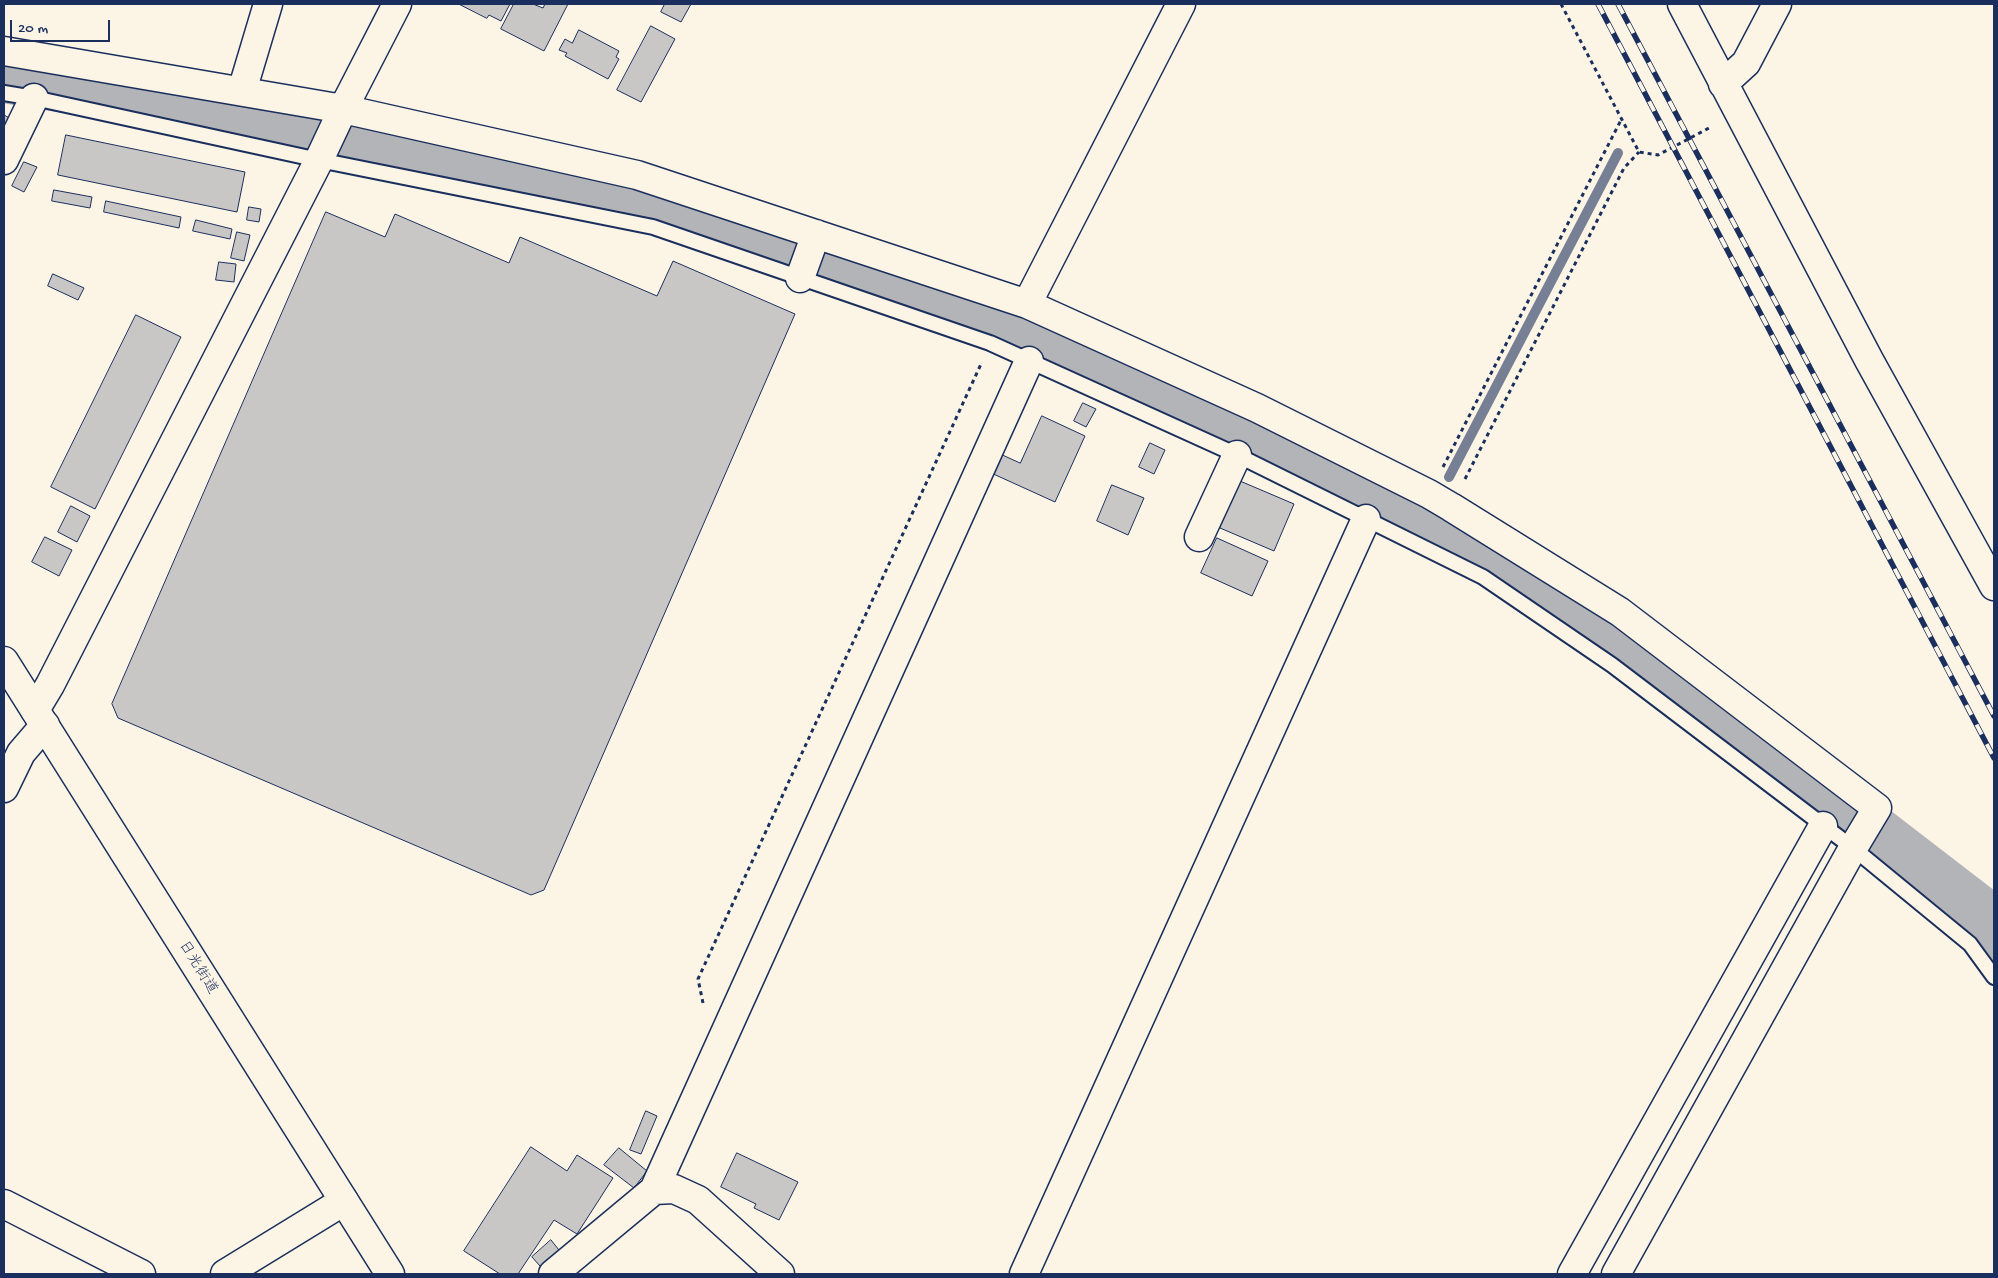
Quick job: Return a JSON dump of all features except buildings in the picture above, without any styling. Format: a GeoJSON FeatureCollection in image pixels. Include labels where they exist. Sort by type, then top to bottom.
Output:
{"type":"FeatureCollection","features":[{"type":"Feature","properties":{"kind":"main road"},"geometry":{"type":"LineString","coordinates":[[242,91],[268,4]]}},
{"type":"Feature","properties":{"kind":"main road"},"geometry":{"type":"LineString","coordinates":[[4,788],[40,718],[50,685],[320,160],[343,109],[397,4]]}},
{"type":"Feature","properties":{"kind":"main road"},"geometry":{"type":"LineString","coordinates":[[1027,304],[1181,4]]}},
{"type":"Feature","properties":{"kind":"main road"},"geometry":{"type":"LineString","coordinates":[[1682,4],[1869,360],[1994,586]]}},
{"type":"Feature","properties":{"kind":"main road"},"geometry":{"type":"LineString","coordinates":[[1723,84],[1746,63],[1777,4]]}},
{"type":"Feature","properties":{"kind":"main road"},"geometry":{"type":"LineString","coordinates":[[4,51],[343,109],[637,175],[1027,304],[1257,408],[1440,500],[1620,612],[1877,808],[1616,1274]]}},
{"type":"Feature","properties":{"kind":"main road"},"geometry":{"type":"LineString","coordinates":[[4,160],[34,98]]}},
{"type":"Feature","properties":{"kind":"main road"},"geometry":{"type":"LineString","coordinates":[[800,278],[816,234]]}},
{"type":"Feature","properties":{"kind":"main road"},"geometry":{"type":"LineString","coordinates":[[553,1274],[654,1190],[1029,361]]}},
{"type":"Feature","properties":{"kind":"main road"},"geometry":{"type":"LineString","coordinates":[[1199,537],[1237,455]]}},
{"type":"Feature","properties":{"kind":"main road"},"geometry":{"type":"LineString","coordinates":[[1024,1274],[1366,519]]}},
{"type":"Feature","properties":{"kind":"main road","name":"日光街道"},"geometry":{"type":"LineString","coordinates":[[4,661],[390,1274]]}},
{"type":"Feature","properties":{"kind":"main road"},"geometry":{"type":"LineString","coordinates":[[1572,1274],[1822,826]]}},
{"type":"Feature","properties":{"kind":"main road"},"geometry":{"type":"LineString","coordinates":[[654,1190],[674,1189],[698,1200],[780,1274]]}},
{"type":"Feature","properties":{"kind":"main road"},"geometry":{"type":"LineString","coordinates":[[225,1274],[344,1201]]}},
{"type":"Feature","properties":{"kind":"main road"},"geometry":{"type":"LineString","coordinates":[[4,1204],[141,1274]]}},
{"type":"Feature","properties":{"kind":"lane"},"geometry":{"type":"LineString","coordinates":[[4,93],[320,160],[653,227],[990,343],[1237,455],[1483,577],[1612,665],[1853,848],[1970,944],[1994,977]]}},
{"type":"Feature","properties":{"kind":"path"},"geometry":{"type":"LineString","coordinates":[[1561,4],[1639,152]]}},
{"type":"Feature","properties":{"kind":"path"},"geometry":{"type":"LineString","coordinates":[[1639,152],[1658,155],[1738,113]]}},
{"type":"Feature","properties":{"kind":"path"},"geometry":{"type":"LineString","coordinates":[[1440,500],[1621,120]]}},
{"type":"Feature","properties":{"kind":"path"},"geometry":{"type":"LineString","coordinates":[[1440,500],[1624,168],[1639,152]]}},
{"type":"Feature","properties":{"kind":"path"},"geometry":{"type":"LineString","coordinates":[[725,1034],[708,1026],[698,979],[990,343]]}},
{"type":"Feature","properties":{"kind":"waterway"},"geometry":{"type":"LineString","coordinates":[[4,73],[242,112],[634,197],[1006,326],[1250,433],[1493,558],[1590,617],[1985,921],[1994,934]]}},
{"type":"Feature","properties":{"kind":"waterway"},"geometry":{"type":"LineString","coordinates":[[1449,477],[1618,153]]}},
{"type":"Feature","properties":{"kind":"railway"},"geometry":{"type":"LineString","coordinates":[[1598,4],[1994,758]]}},
{"type":"Feature","properties":{"kind":"railway"},"geometry":{"type":"LineString","coordinates":[[1618,4],[1994,716]]}}]}
